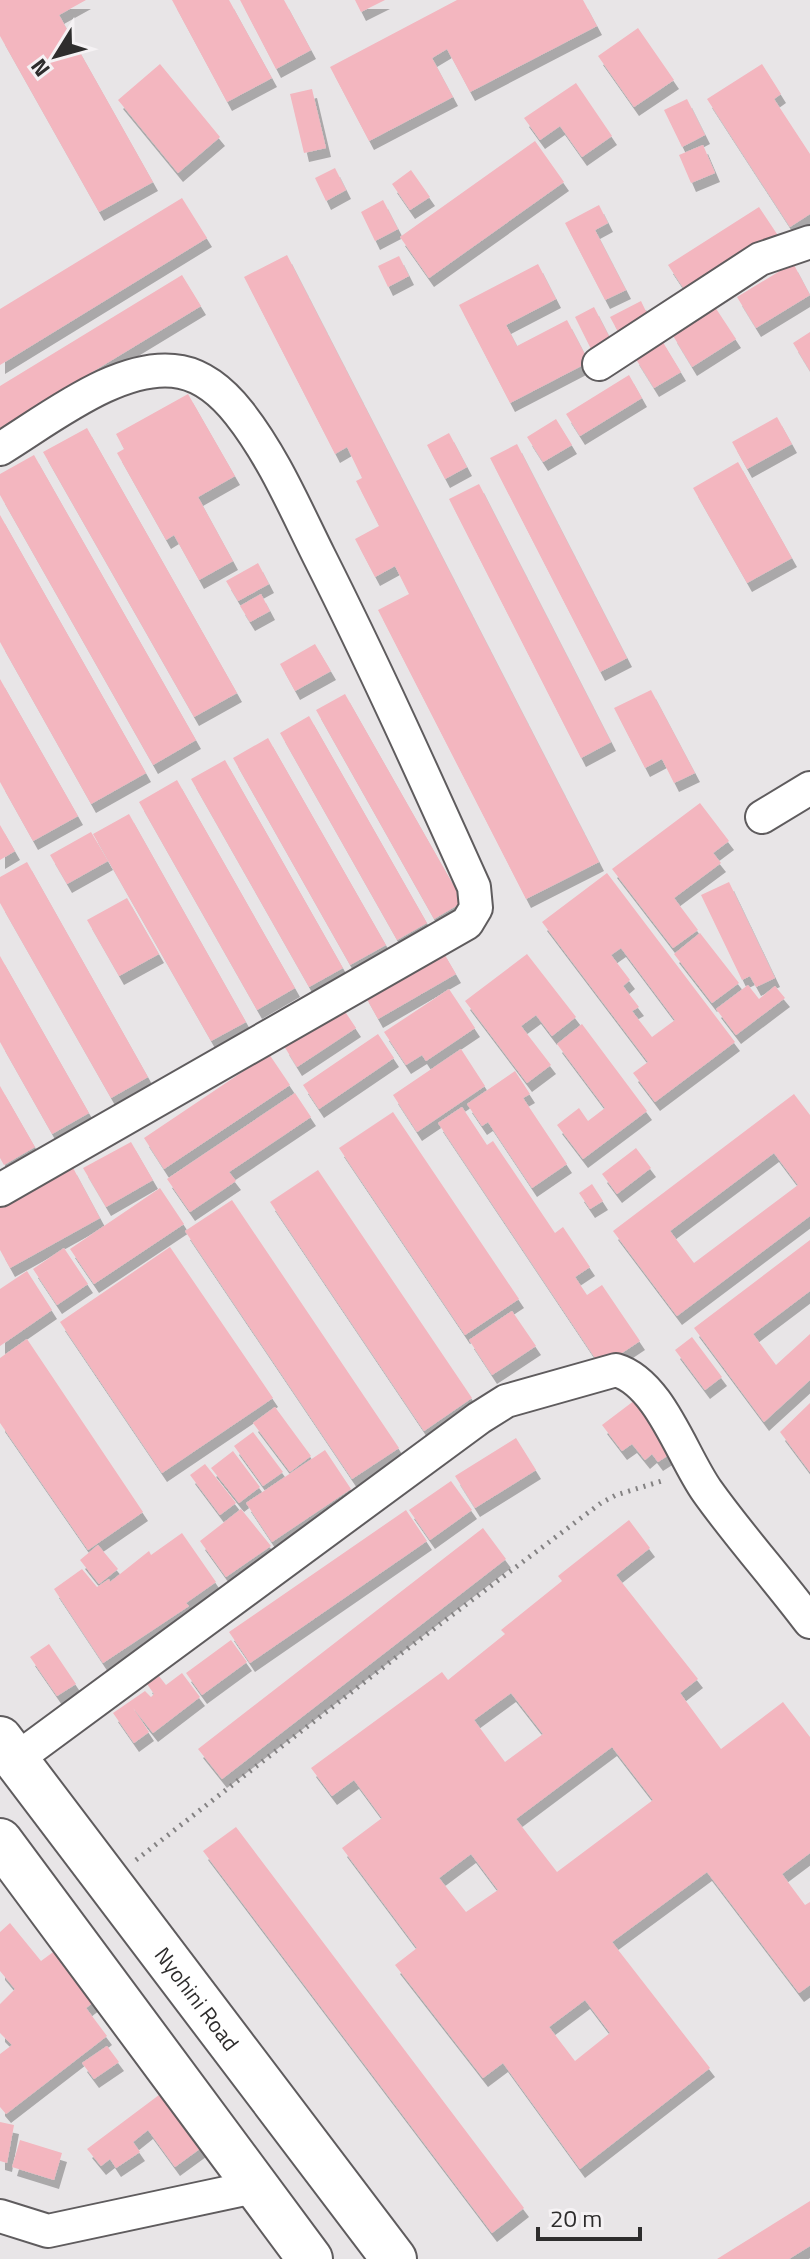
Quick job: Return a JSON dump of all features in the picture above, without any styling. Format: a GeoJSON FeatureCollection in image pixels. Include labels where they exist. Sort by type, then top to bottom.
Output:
{"type":"FeatureCollection","features":[{"type":"Feature","properties":{"kind":"main road","name":"Nyohini Road"},"geometry":{"type":"LineString","coordinates":[[8,1749],[394,2259]]}},
{"type":"Feature","properties":{"kind":"main road"},"geometry":{"type":"LineString","coordinates":[[0,1841],[310,2259]]}},
{"type":"Feature","properties":{"kind":"street"},"geometry":{"type":"LineString","coordinates":[[599,364],[760,259],[810,242]]}},
{"type":"Feature","properties":{"kind":"street"},"geometry":{"type":"LineString","coordinates":[[0,449],[109,384],[142,373],[180,372],[211,384],[238,412],[274,465],[373,663],[474,887],[476,908],[467,923],[0,1190]]}},
{"type":"Feature","properties":{"kind":"street"},"geometry":{"type":"LineString","coordinates":[[762,817],[810,788]]}},
{"type":"Feature","properties":{"kind":"street"},"geometry":{"type":"LineString","coordinates":[[8,1749],[506,1401],[616,1370],[624,1372],[660,1408],[695,1472],[810,1622]]}},
{"type":"Feature","properties":{"kind":"street"},"geometry":{"type":"LineString","coordinates":[[0,2216],[49,2245],[254,2187]]}},
{"type":"Feature","properties":{"kind":"path"},"geometry":{"type":"LineString","coordinates":[[107,1883],[399,1655],[601,1503],[635,1488],[695,1472]]}},
{"type":"Feature","properties":{"kind":"building"},"geometry":{"type":"Polygon","coordinates":[[[0,0],[86,0],[59,15],[153,182],[99,212],[0,36],[0,0]]]}},
{"type":"Feature","properties":{"kind":"building"},"geometry":{"type":"Polygon","coordinates":[[[172,0],[229,0],[272,78],[227,102],[172,0]]]}},
{"type":"Feature","properties":{"kind":"building"},"geometry":{"type":"Polygon","coordinates":[[[240,0],[284,0],[311,50],[276,69],[240,0]]]}},
{"type":"Feature","properties":{"kind":"building"},"geometry":{"type":"Polygon","coordinates":[[[355,0],[385,0],[361,12],[355,0]]]}},
{"type":"Feature","properties":{"kind":"building"},"geometry":{"type":"Polygon","coordinates":[[[457,0],[583,0],[597,26],[470,92],[447,49],[432,58],[453,97],[369,141],[330,67],[457,0]]]}},
{"type":"Feature","properties":{"kind":"building"},"geometry":{"type":"Polygon","coordinates":[[[638,28],[674,80],[634,107],[598,56],[638,28]]]}},
{"type":"Feature","properties":{"kind":"building"},"geometry":{"type":"Polygon","coordinates":[[[160,64],[220,137],[178,173],[118,100],[160,64]]]}},
{"type":"Feature","properties":{"kind":"building"},"geometry":{"type":"Polygon","coordinates":[[[762,64],[781,94],[774,99],[810,154],[810,214],[790,227],[707,99],[762,64]]]}},
{"type":"Feature","properties":{"kind":"building"},"geometry":{"type":"Polygon","coordinates":[[[576,83],[612,136],[582,157],[560,126],[540,140],[524,118],[576,83]]]}},
{"type":"Feature","properties":{"kind":"building"},"geometry":{"type":"Polygon","coordinates":[[[312,89],[326,148],[304,153],[290,94],[312,89]]]}},
{"type":"Feature","properties":{"kind":"building"},"geometry":{"type":"Polygon","coordinates":[[[687,99],[705,135],[682,147],[664,110],[687,99]]]}},
{"type":"Feature","properties":{"kind":"building"},"geometry":{"type":"Polygon","coordinates":[[[535,141],[564,182],[429,278],[400,237],[535,141]]]}},
{"type":"Feature","properties":{"kind":"building"},"geometry":{"type":"Polygon","coordinates":[[[703,145],[715,173],[691,183],[679,155],[703,145]]]}},
{"type":"Feature","properties":{"kind":"building"},"geometry":{"type":"Polygon","coordinates":[[[335,168],[346,190],[326,201],[315,178],[335,168]]]}},
{"type":"Feature","properties":{"kind":"building"},"geometry":{"type":"Polygon","coordinates":[[[411,170],[430,197],[410,210],[392,184],[411,170]]]}},
{"type":"Feature","properties":{"kind":"building"},"geometry":{"type":"Polygon","coordinates":[[[182,198],[207,238],[0,365],[0,309],[182,198]]]}},
{"type":"Feature","properties":{"kind":"building"},"geometry":{"type":"Polygon","coordinates":[[[383,200],[398,229],[375,241],[361,212],[383,200]]]}},
{"type":"Feature","properties":{"kind":"building"},"geometry":{"type":"Polygon","coordinates":[[[599,205],[608,223],[595,230],[626,290],[605,300],[565,223],[599,205]]]}},
{"type":"Feature","properties":{"kind":"building"},"geometry":{"type":"Polygon","coordinates":[[[759,207],[781,240],[686,292],[668,265],[759,207]]]}},
{"type":"Feature","properties":{"kind":"building"},"geometry":{"type":"Polygon","coordinates":[[[287,255],[599,862],[526,899],[378,610],[409,594],[395,566],[375,577],[355,539],[379,526],[356,481],[362,478],[347,447],[335,454],[244,277],[287,255]]]}},
{"type":"Feature","properties":{"kind":"building"},"geometry":{"type":"Polygon","coordinates":[[[399,256],[409,276],[388,287],[378,266],[399,256]]]}},
{"type":"Feature","properties":{"kind":"building"},"geometry":{"type":"Polygon","coordinates":[[[793,263],[810,295],[756,328],[737,297],[793,263]]]}},
{"type":"Feature","properties":{"kind":"building"},"geometry":{"type":"Polygon","coordinates":[[[538,264],[556,299],[506,325],[517,346],[567,320],[589,362],[510,403],[459,305],[538,264]]]}},
{"type":"Feature","properties":{"kind":"building"},"geometry":{"type":"Polygon","coordinates":[[[182,275],[201,306],[0,428],[0,386],[182,275]]]}},
{"type":"Feature","properties":{"kind":"building"},"geometry":{"type":"Polygon","coordinates":[[[641,301],[652,324],[622,339],[610,317],[641,301]]]}},
{"type":"Feature","properties":{"kind":"building"},"geometry":{"type":"Polygon","coordinates":[[[594,307],[613,344],[593,353],[575,317],[594,307]]]}},
{"type":"Feature","properties":{"kind":"building"},"geometry":{"type":"Polygon","coordinates":[[[715,307],[736,339],[692,367],[672,334],[715,307]]]}},
{"type":"Feature","properties":{"kind":"building"},"geometry":{"type":"Polygon","coordinates":[[[810,332],[810,371],[793,343],[810,332]]]}},
{"type":"Feature","properties":{"kind":"building"},"geometry":{"type":"Polygon","coordinates":[[[661,339],[681,372],[654,388],[634,356],[661,339]]]}},
{"type":"Feature","properties":{"kind":"building"},"geometry":{"type":"Polygon","coordinates":[[[629,375],[642,398],[580,436],[566,414],[629,375]]]}},
{"type":"Feature","properties":{"kind":"building"},"geometry":{"type":"Polygon","coordinates":[[[188,394],[235,476],[198,497],[233,561],[199,580],[174,535],[166,540],[117,453],[124,449],[116,434],[188,394]]]}},
{"type":"Feature","properties":{"kind":"building"},"geometry":{"type":"Polygon","coordinates":[[[777,417],[792,444],[747,469],[732,442],[777,417]]]}},
{"type":"Feature","properties":{"kind":"building"},"geometry":{"type":"Polygon","coordinates":[[[556,419],[572,445],[543,462],[527,437],[556,419]]]}},
{"type":"Feature","properties":{"kind":"building"},"geometry":{"type":"Polygon","coordinates":[[[87,428],[237,693],[194,717],[43,452],[87,428]]]}},
{"type":"Feature","properties":{"kind":"building"},"geometry":{"type":"Polygon","coordinates":[[[449,433],[467,467],[445,479],[427,445],[449,433]]]}},
{"type":"Feature","properties":{"kind":"building"},"geometry":{"type":"Polygon","coordinates":[[[517,444],[627,658],[600,672],[490,458],[517,444]]]}},
{"type":"Feature","properties":{"kind":"building"},"geometry":{"type":"Polygon","coordinates":[[[34,455],[196,740],[153,765],[0,495],[0,474],[34,455]]]}},
{"type":"Feature","properties":{"kind":"building"},"geometry":{"type":"Polygon","coordinates":[[[738,462],[792,558],[747,583],[693,488],[738,462]]]}},
{"type":"Feature","properties":{"kind":"building"},"geometry":{"type":"Polygon","coordinates":[[[479,484],[611,742],[581,758],[449,499],[479,484]]]}},
{"type":"Feature","properties":{"kind":"building"},"geometry":{"type":"Polygon","coordinates":[[[0,515],[146,773],[91,804],[0,642],[0,515]]]}},
{"type":"Feature","properties":{"kind":"building"},"geometry":{"type":"Polygon","coordinates":[[[258,563],[269,584],[238,601],[226,581],[258,563]]]}},
{"type":"Feature","properties":{"kind":"building"},"geometry":{"type":"Polygon","coordinates":[[[261,594],[270,611],[250,622],[240,606],[261,594]]]}},
{"type":"Feature","properties":{"kind":"building"},"geometry":{"type":"Polygon","coordinates":[[[315,644],[331,671],[295,691],[280,664],[315,644]]]}},
{"type":"Feature","properties":{"kind":"building"},"geometry":{"type":"Polygon","coordinates":[[[0,679],[78,816],[33,841],[0,782],[0,679]]]}},
{"type":"Feature","properties":{"kind":"building"},"geometry":{"type":"Polygon","coordinates":[[[651,690],[695,773],[674,783],[662,759],[645,768],[614,708],[651,690]]]}},
{"type":"Feature","properties":{"kind":"building"},"geometry":{"type":"Polygon","coordinates":[[[345,694],[463,902],[434,919],[316,710],[345,694]]]}},
{"type":"Feature","properties":{"kind":"building"},"geometry":{"type":"Polygon","coordinates":[[[309,716],[427,923],[397,940],[280,733],[309,716]]]}},
{"type":"Feature","properties":{"kind":"building"},"geometry":{"type":"Polygon","coordinates":[[[268,738],[386,945],[350,965],[233,758],[268,738]]]}},
{"type":"Feature","properties":{"kind":"building"},"geometry":{"type":"Polygon","coordinates":[[[225,760],[343,968],[309,987],[191,779],[225,760]]]}},
{"type":"Feature","properties":{"kind":"building"},"geometry":{"type":"Polygon","coordinates":[[[177,780],[295,988],[257,1010],[139,802],[177,780]]]}},
{"type":"Feature","properties":{"kind":"building"},"geometry":{"type":"Polygon","coordinates":[[[700,803],[729,841],[713,853],[721,863],[674,898],[698,930],[673,948],[612,869],[700,803]]]}},
{"type":"Feature","properties":{"kind":"building"},"geometry":{"type":"Polygon","coordinates":[[[129,814],[246,1022],[211,1041],[93,834],[129,814]]]}},
{"type":"Feature","properties":{"kind":"building"},"geometry":{"type":"Polygon","coordinates":[[[0,825],[15,851],[0,860],[0,825]]]}},
{"type":"Feature","properties":{"kind":"building"},"geometry":{"type":"Polygon","coordinates":[[[91,832],[108,861],[67,884],[50,855],[91,832]]]}},
{"type":"Feature","properties":{"kind":"building"},"geometry":{"type":"Polygon","coordinates":[[[27,862],[148,1077],[111,1098],[0,903],[0,877],[27,862]]]}},
{"type":"Feature","properties":{"kind":"building"},"geometry":{"type":"Polygon","coordinates":[[[607,873],[735,1042],[655,1102],[633,1073],[648,1062],[542,922],[607,873]],[[621,948],[611,955],[630,980],[623,986],[639,1007],[632,1011],[652,1037],[675,1020],[621,948]]]}},
{"type":"Feature","properties":{"kind":"building"},"geometry":{"type":"Polygon","coordinates":[[[729,882],[775,978],[756,987],[750,976],[742,980],[701,895],[729,882]]]}},
{"type":"Feature","properties":{"kind":"building"},"geometry":{"type":"Polygon","coordinates":[[[127,898],[159,954],[119,976],[87,920],[127,898]]]}},
{"type":"Feature","properties":{"kind":"building"},"geometry":{"type":"Polygon","coordinates":[[[700,933],[739,983],[712,1003],[674,954],[700,933]]]}},
{"type":"Feature","properties":{"kind":"building"},"geometry":{"type":"Polygon","coordinates":[[[442,950],[456,974],[378,1019],[364,994],[442,950]]]}},
{"type":"Feature","properties":{"kind":"building"},"geometry":{"type":"Polygon","coordinates":[[[527,954],[576,1017],[552,1036],[536,1015],[521,1026],[551,1065],[527,1083],[465,1001],[527,954]]]}},
{"type":"Feature","properties":{"kind":"building"},"geometry":{"type":"Polygon","coordinates":[[[0,956],[89,1113],[52,1134],[0,1042],[0,956]]]}},
{"type":"Feature","properties":{"kind":"building"},"geometry":{"type":"Polygon","coordinates":[[[748,985],[759,999],[775,986],[785,998],[736,1035],[716,1009],[748,985]]]}},
{"type":"Feature","properties":{"kind":"building"},"geometry":{"type":"Polygon","coordinates":[[[449,989],[475,1028],[426,1061],[422,1055],[406,1065],[384,1032],[449,989]]]}},
{"type":"Feature","properties":{"kind":"building"},"geometry":{"type":"Polygon","coordinates":[[[342,1007],[356,1028],[297,1067],[284,1046],[342,1007]]]}},
{"type":"Feature","properties":{"kind":"building"},"geometry":{"type":"Polygon","coordinates":[[[582,1024],[647,1111],[583,1159],[557,1125],[579,1108],[588,1121],[605,1108],[557,1044],[582,1024]]]}},
{"type":"Feature","properties":{"kind":"building"},"geometry":{"type":"Polygon","coordinates":[[[378,1034],[394,1058],[319,1109],[303,1085],[378,1034]]]}},
{"type":"Feature","properties":{"kind":"building"},"geometry":{"type":"Polygon","coordinates":[[[461,1049],[485,1086],[417,1132],[393,1095],[461,1049]]]}},
{"type":"Feature","properties":{"kind":"building"},"geometry":{"type":"Polygon","coordinates":[[[269,1054],[290,1085],[164,1169],[144,1138],[269,1054]]]}},
{"type":"Feature","properties":{"kind":"building"},"geometry":{"type":"Polygon","coordinates":[[[515,1071],[530,1094],[523,1098],[567,1164],[532,1188],[488,1122],[482,1126],[467,1104],[515,1071]]]}},
{"type":"Feature","properties":{"kind":"building"},"geometry":{"type":"Polygon","coordinates":[[[0,1086],[35,1147],[4,1165],[0,1158],[0,1086]]]}},
{"type":"Feature","properties":{"kind":"building"},"geometry":{"type":"Polygon","coordinates":[[[295,1093],[311,1117],[229,1172],[236,1181],[190,1212],[167,1179],[295,1093]]]}},
{"type":"Feature","properties":{"kind":"building"},"geometry":{"type":"Polygon","coordinates":[[[794,1094],[810,1115],[810,1216],[677,1316],[613,1231],[794,1094]],[[774,1153],[670,1231],[694,1263],[798,1185],[774,1153]]]}},
{"type":"Feature","properties":{"kind":"building"},"geometry":{"type":"Polygon","coordinates":[[[462,1107],[487,1145],[493,1141],[555,1233],[563,1227],[590,1267],[575,1277],[587,1295],[602,1285],[640,1341],[601,1367],[438,1123],[462,1107]]]}},
{"type":"Feature","properties":{"kind":"building"},"geometry":{"type":"Polygon","coordinates":[[[393,1112],[519,1299],[465,1335],[339,1148],[393,1112]]]}},
{"type":"Feature","properties":{"kind":"building"},"geometry":{"type":"Polygon","coordinates":[[[131,1142],[153,1180],[106,1207],[83,1168],[131,1142]]]}},
{"type":"Feature","properties":{"kind":"building"},"geometry":{"type":"Polygon","coordinates":[[[636,1148],[651,1168],[617,1194],[602,1174],[636,1148]]]}},
{"type":"Feature","properties":{"kind":"building"},"geometry":{"type":"Polygon","coordinates":[[[72,1166],[100,1218],[10,1268],[0,1250],[0,1207],[72,1166]]]}},
{"type":"Feature","properties":{"kind":"building"},"geometry":{"type":"Polygon","coordinates":[[[318,1170],[472,1398],[424,1431],[270,1202],[318,1170]]]}},
{"type":"Feature","properties":{"kind":"building"},"geometry":{"type":"Polygon","coordinates":[[[592,1184],[603,1201],[590,1209],[579,1193],[592,1184]]]}},
{"type":"Feature","properties":{"kind":"building"},"geometry":{"type":"Polygon","coordinates":[[[160,1188],[184,1224],[94,1284],[70,1249],[160,1188]]]}},
{"type":"Feature","properties":{"kind":"building"},"geometry":{"type":"Polygon","coordinates":[[[232,1200],[399,1448],[352,1479],[185,1231],[232,1200]]]}},
{"type":"Feature","properties":{"kind":"building"},"geometry":{"type":"Polygon","coordinates":[[[810,1240],[810,1291],[753,1334],[776,1365],[810,1334],[810,1380],[764,1422],[694,1328],[810,1240]]]}},
{"type":"Feature","properties":{"kind":"building"},"geometry":{"type":"Polygon","coordinates":[[[170,1247],[273,1398],[162,1473],[60,1322],[170,1247]]]}},
{"type":"Feature","properties":{"kind":"building"},"geometry":{"type":"Polygon","coordinates":[[[64,1248],[88,1284],[57,1305],[33,1269],[64,1248]]]}},
{"type":"Feature","properties":{"kind":"building"},"geometry":{"type":"Polygon","coordinates":[[[27,1271],[52,1310],[0,1346],[0,1289],[27,1271]]]}},
{"type":"Feature","properties":{"kind":"building"},"geometry":{"type":"Polygon","coordinates":[[[512,1311],[536,1346],[492,1375],[469,1340],[512,1311]]]}},
{"type":"Feature","properties":{"kind":"building"},"geometry":{"type":"Polygon","coordinates":[[[692,1337],[722,1377],[705,1390],[675,1350],[692,1337]]]}},
{"type":"Feature","properties":{"kind":"building"},"geometry":{"type":"Polygon","coordinates":[[[27,1339],[143,1512],[88,1550],[0,1423],[0,1358],[27,1339]]]}},
{"type":"Feature","properties":{"kind":"building"},"geometry":{"type":"Polygon","coordinates":[[[639,1397],[672,1453],[658,1462],[652,1454],[645,1460],[632,1444],[622,1451],[602,1425],[639,1397]]]}},
{"type":"Feature","properties":{"kind":"building"},"geometry":{"type":"Polygon","coordinates":[[[810,1403],[810,1472],[780,1432],[810,1403]]]}},
{"type":"Feature","properties":{"kind":"building"},"geometry":{"type":"Polygon","coordinates":[[[275,1407],[311,1456],[290,1472],[253,1423],[275,1407]]]}},
{"type":"Feature","properties":{"kind":"building"},"geometry":{"type":"Polygon","coordinates":[[[253,1432],[283,1472],[263,1486],[234,1446],[253,1432]]]}},
{"type":"Feature","properties":{"kind":"building"},"geometry":{"type":"Polygon","coordinates":[[[516,1438],[536,1470],[475,1508],[455,1476],[516,1438]]]}},
{"type":"Feature","properties":{"kind":"building"},"geometry":{"type":"Polygon","coordinates":[[[325,1450],[351,1489],[272,1542],[246,1503],[325,1450]]]}},
{"type":"Feature","properties":{"kind":"building"},"geometry":{"type":"Polygon","coordinates":[[[233,1451],[260,1487],[239,1503],[211,1468],[233,1451]]]}},
{"type":"Feature","properties":{"kind":"building"},"geometry":{"type":"Polygon","coordinates":[[[205,1464],[236,1503],[220,1515],[190,1475],[205,1464]]]}},
{"type":"Feature","properties":{"kind":"building"},"geometry":{"type":"Polygon","coordinates":[[[451,1481],[472,1510],[430,1540],[409,1510],[451,1481]]]}},
{"type":"Feature","properties":{"kind":"building"},"geometry":{"type":"Polygon","coordinates":[[[241,1509],[271,1546],[226,1577],[200,1541],[241,1509]]]}},
{"type":"Feature","properties":{"kind":"building"},"geometry":{"type":"Polygon","coordinates":[[[406,1510],[427,1541],[250,1663],[229,1632],[406,1510]]]}},
{"type":"Feature","properties":{"kind":"building"},"geometry":{"type":"Polygon","coordinates":[[[629,1520],[650,1548],[616,1575],[698,1679],[680,1693],[721,1749],[783,1702],[810,1737],[810,1853],[782,1874],[805,1905],[810,1902],[810,1985],[799,1993],[707,1872],[612,1942],[710,2068],[580,2169],[503,2063],[483,2078],[395,1965],[417,1948],[342,1848],[382,1818],[354,1780],[332,1796],[311,1768],[442,1672],[448,1680],[505,1634],[501,1630],[562,1581],[558,1576],[629,1520]],[[511,1693],[474,1720],[505,1762],[543,1734],[511,1693]],[[612,1747],[516,1819],[557,1872],[653,1800],[612,1747]],[[471,1854],[439,1878],[466,1912],[498,1890],[471,1854]],[[585,2000],[549,2027],[575,2061],[610,2033],[585,2000]]]}},
{"type":"Feature","properties":{"kind":"building"},"geometry":{"type":"Polygon","coordinates":[[[483,1528],[506,1559],[222,1779],[198,1749],[483,1528]]]}},
{"type":"Feature","properties":{"kind":"building"},"geometry":{"type":"Polygon","coordinates":[[[182,1533],[216,1582],[186,1603],[189,1606],[103,1663],[54,1589],[82,1569],[97,1587],[109,1579],[110,1582],[149,1551],[151,1555],[182,1533]]]}},
{"type":"Feature","properties":{"kind":"building"},"geometry":{"type":"Polygon","coordinates":[[[98,1545],[118,1569],[99,1584],[80,1560],[98,1545]]]}},
{"type":"Feature","properties":{"kind":"building"},"geometry":{"type":"Polygon","coordinates":[[[231,1640],[247,1662],[202,1695],[186,1673],[231,1640]]]}},
{"type":"Feature","properties":{"kind":"building"},"geometry":{"type":"Polygon","coordinates":[[[49,1644],[76,1684],[57,1696],[30,1657],[49,1644]]]}},
{"type":"Feature","properties":{"kind":"building"},"geometry":{"type":"Polygon","coordinates":[[[182,1673],[200,1697],[153,1733],[133,1708],[149,1732],[134,1743],[113,1713],[145,1691],[151,1697],[154,1694],[147,1684],[159,1676],[166,1685],[182,1673]]]}},
{"type":"Feature","properties":{"kind":"building"},"geometry":{"type":"Polygon","coordinates":[[[236,1827],[524,2208],[492,2233],[203,1851],[236,1827]]]}},
{"type":"Feature","properties":{"kind":"building"},"geometry":{"type":"Polygon","coordinates":[[[10,1923],[41,1961],[60,1947],[99,1998],[86,2008],[107,2036],[6,2114],[0,2107],[0,2054],[12,2045],[0,2033],[0,2004],[15,1989],[0,1971],[0,1932],[10,1923]]]}},
{"type":"Feature","properties":{"kind":"building"},"geometry":{"type":"Polygon","coordinates":[[[107,2046],[119,2062],[94,2079],[82,2063],[107,2046]]]}},
{"type":"Feature","properties":{"kind":"building"},"geometry":{"type":"Polygon","coordinates":[[[163,2092],[201,2148],[175,2167],[148,2130],[133,2142],[140,2152],[116,2168],[110,2159],[101,2166],[87,2149],[163,2092]]]}},
{"type":"Feature","properties":{"kind":"building"},"geometry":{"type":"Polygon","coordinates":[[[0,2122],[14,2125],[7,2163],[0,2161],[0,2122]]]}},
{"type":"Feature","properties":{"kind":"building"},"geometry":{"type":"Polygon","coordinates":[[[20,2140],[62,2153],[54,2180],[12,2167],[20,2140]]]}},
{"type":"Feature","properties":{"kind":"building"},"geometry":{"type":"Polygon","coordinates":[[[810,2201],[810,2246],[789,2259],[717,2259],[810,2201]]]}}]}
